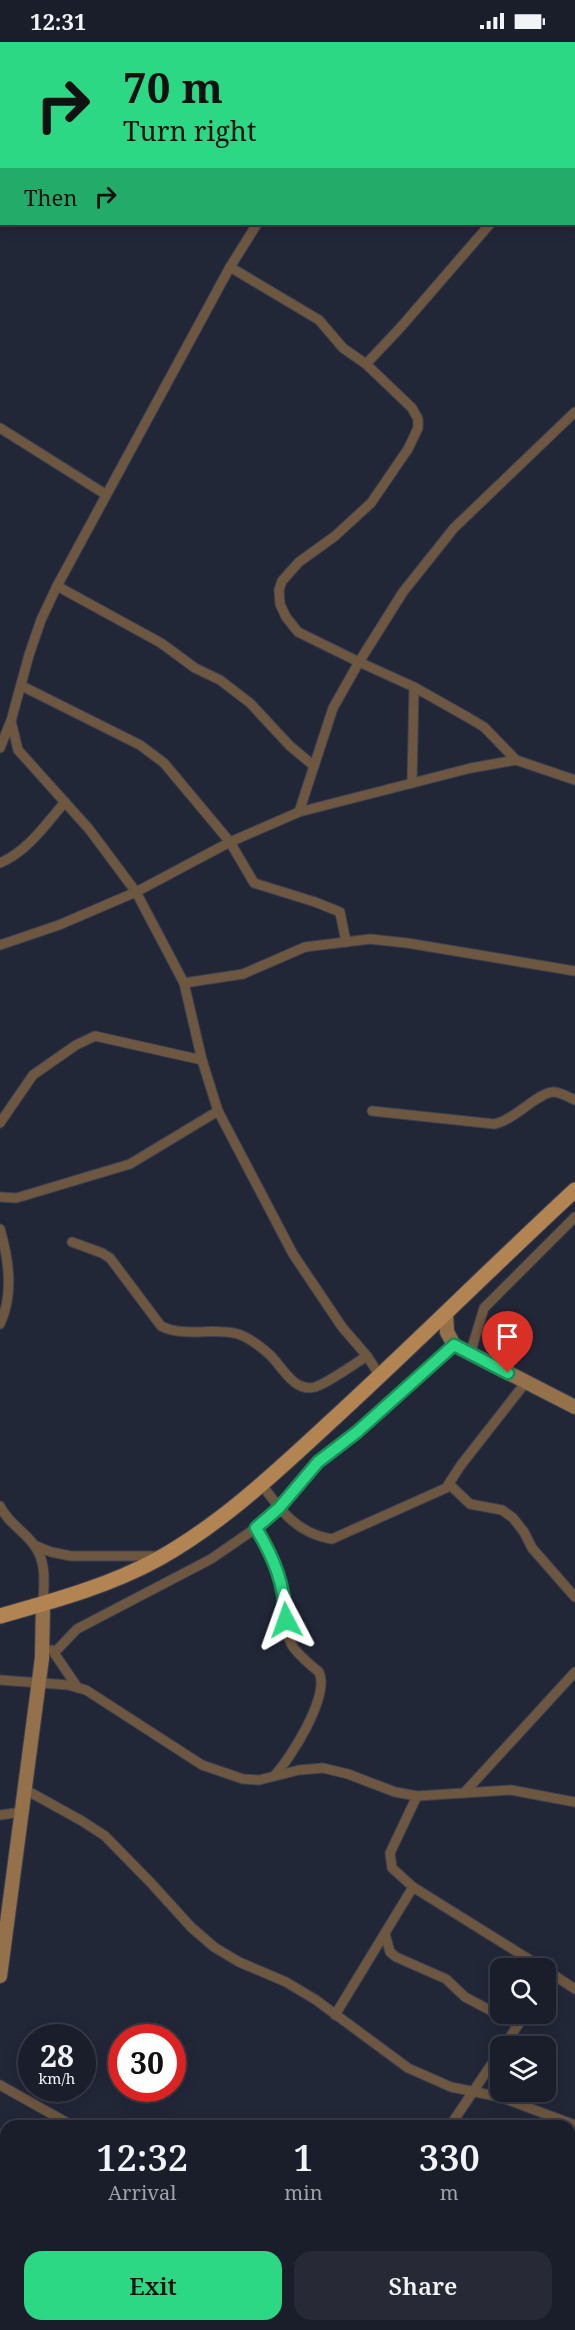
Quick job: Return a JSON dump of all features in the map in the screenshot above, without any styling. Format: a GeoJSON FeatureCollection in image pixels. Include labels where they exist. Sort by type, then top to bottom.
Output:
{"type":"FeatureCollection","features":[{"type":"Feature","properties":{"kind":"main road"},"geometry":{"type":"LineString","coordinates":[[0,1616],[100,1585],[162,1556],[208,1526],[262,1485],[575,1190]]}},
{"type":"Feature","properties":{"kind":"street"},"geometry":{"type":"LineString","coordinates":[[0,748],[11,721],[41,620],[57,586],[230,267],[256,225]]}},
{"type":"Feature","properties":{"kind":"street"},"geometry":{"type":"LineString","coordinates":[[366,364],[489,225]]}},
{"type":"Feature","properties":{"kind":"street"},"geometry":{"type":"LineString","coordinates":[[230,267],[320,320],[343,348],[366,364],[412,408],[418,419],[418,428],[408,449],[371,503],[335,536],[288,572],[279,590],[280,604],[286,617],[298,632],[414,687],[484,727],[516,760]]}},
{"type":"Feature","properties":{"kind":"street"},"geometry":{"type":"LineString","coordinates":[[299,812],[333,708],[358,662],[403,592],[454,528],[575,412]]}},
{"type":"Feature","properties":{"kind":"street"},"geometry":{"type":"LineString","coordinates":[[0,428],[105,494]]}},
{"type":"Feature","properties":{"kind":"street"},"geometry":{"type":"LineString","coordinates":[[57,586],[161,643],[195,668],[220,680],[250,703],[290,746],[314,766]]}},
{"type":"Feature","properties":{"kind":"street"},"geometry":{"type":"LineString","coordinates":[[22,686],[146,750],[164,764],[230,842],[250,879],[257,886],[315,902],[340,912],[346,942]]}},
{"type":"Feature","properties":{"kind":"street"},"geometry":{"type":"LineString","coordinates":[[412,783],[414,687]]}},
{"type":"Feature","properties":{"kind":"street"},"geometry":{"type":"LineString","coordinates":[[11,721],[14,739],[22,757],[89,829],[136,892],[183,983],[202,1060],[218,1111],[293,1254],[342,1327],[367,1356],[380,1376]]}},
{"type":"Feature","properties":{"kind":"street"},"geometry":{"type":"LineString","coordinates":[[0,945],[59,925],[136,892],[230,842],[299,812],[471,768],[516,760],[575,780]]}},
{"type":"Feature","properties":{"kind":"street"},"geometry":{"type":"LineString","coordinates":[[0,863],[26,848],[65,802]]}},
{"type":"Feature","properties":{"kind":"street"},"geometry":{"type":"LineString","coordinates":[[183,983],[243,974],[305,947],[370,939],[389,940],[575,971]]}},
{"type":"Feature","properties":{"kind":"street"},"geometry":{"type":"LineString","coordinates":[[0,1123],[33,1075],[76,1045],[95,1036],[202,1060]]}},
{"type":"Feature","properties":{"kind":"street"},"geometry":{"type":"LineString","coordinates":[[372,1111],[494,1124],[506,1122],[547,1094],[562,1094],[575,1100]]}},
{"type":"Feature","properties":{"kind":"street"},"geometry":{"type":"LineString","coordinates":[[0,1197],[16,1198],[130,1164],[218,1111]]}},
{"type":"Feature","properties":{"kind":"street"},"geometry":{"type":"LineString","coordinates":[[470,1354],[484,1308],[575,1216]]}},
{"type":"Feature","properties":{"kind":"street"},"geometry":{"type":"LineString","coordinates":[[0,1229],[9,1266],[8,1300],[0,1324]]}},
{"type":"Feature","properties":{"kind":"street"},"geometry":{"type":"LineString","coordinates":[[72,1242],[110,1258],[161,1326],[170,1331],[222,1332],[248,1339],[271,1356],[291,1379],[302,1387],[315,1387],[367,1356]]}},
{"type":"Feature","properties":{"kind":"street"},"geometry":{"type":"LineString","coordinates":[[446,1314],[447,1332],[454,1345],[575,1407]]}},
{"type":"Feature","properties":{"kind":"street"},"geometry":{"type":"LineString","coordinates":[[55,1652],[77,1629],[211,1559],[256,1528],[279,1508],[318,1462],[357,1432],[454,1345]]}},
{"type":"Feature","properties":{"kind":"street"},"geometry":{"type":"LineString","coordinates":[[262,1485],[292,1522],[317,1537],[332,1539],[439,1492],[449,1484],[461,1465],[526,1383]]}},
{"type":"Feature","properties":{"kind":"street"},"geometry":{"type":"LineString","coordinates":[[449,1484],[470,1504],[502,1510],[513,1518],[524,1532],[532,1548],[575,1597]]}},
{"type":"Feature","properties":{"kind":"street"},"geometry":{"type":"LineString","coordinates":[[0,1506],[9,1521],[34,1545],[51,1552],[71,1556],[162,1556]]}},
{"type":"Feature","properties":{"kind":"street"},"geometry":{"type":"LineString","coordinates":[[256,1528],[280,1578],[284,1592],[287,1637],[290,1645],[319,1672],[321,1678],[317,1699],[306,1730],[292,1755],[274,1776]]}},
{"type":"Feature","properties":{"kind":"street"},"geometry":{"type":"LineString","coordinates":[[0,1976],[4,1911],[26,1790],[39,1683],[43,1566],[34,1545]]}},
{"type":"Feature","properties":{"kind":"street"},"geometry":{"type":"LineString","coordinates":[[42,1640],[55,1652],[78,1688]]}},
{"type":"Feature","properties":{"kind":"street"},"geometry":{"type":"LineString","coordinates":[[464,1793],[575,1672]]}},
{"type":"Feature","properties":{"kind":"street"},"geometry":{"type":"LineString","coordinates":[[0,1680],[68,1685],[86,1690],[211,1770],[252,1780],[299,1770],[323,1768],[348,1774],[395,1792],[417,1796],[511,1790],[575,1802]]}},
{"type":"Feature","properties":{"kind":"street"},"geometry":{"type":"LineString","coordinates":[[26,1790],[105,1836],[191,1927],[214,1947],[239,1962],[286,1982],[412,2070],[451,2087],[511,2100],[562,2120]]}},
{"type":"Feature","properties":{"kind":"street"},"geometry":{"type":"LineString","coordinates":[[417,1796],[390,1853],[392,1868],[414,1887],[527,1958]]}},
{"type":"Feature","properties":{"kind":"street"},"geometry":{"type":"LineString","coordinates":[[0,1815],[22,1812]]}},
{"type":"Feature","properties":{"kind":"street"},"geometry":{"type":"LineString","coordinates":[[335,2015],[414,1887]]}},
{"type":"Feature","properties":{"kind":"street"},"geometry":{"type":"LineString","coordinates":[[385,1934],[390,1952],[396,1957],[446,1979],[465,1996],[518,2025],[511,2036]]}},
{"type":"Feature","properties":{"kind":"street"},"geometry":{"type":"LineString","coordinates":[[556,1977],[575,1989]]}},
{"type":"Feature","properties":{"kind":"street"},"geometry":{"type":"LineString","coordinates":[[454,2120],[490,2066]]}},
{"type":"Feature","properties":{"kind":"street"},"geometry":{"type":"LineString","coordinates":[[0,2085],[62,2120]]}},
{"type":"Feature","properties":{"kind":"route"},"geometry":{"type":"LineString","coordinates":[[286,1620],[284,1592],[280,1578],[256,1528],[279,1508],[318,1462],[399,1396],[454,1345],[508,1373]]}}]}
